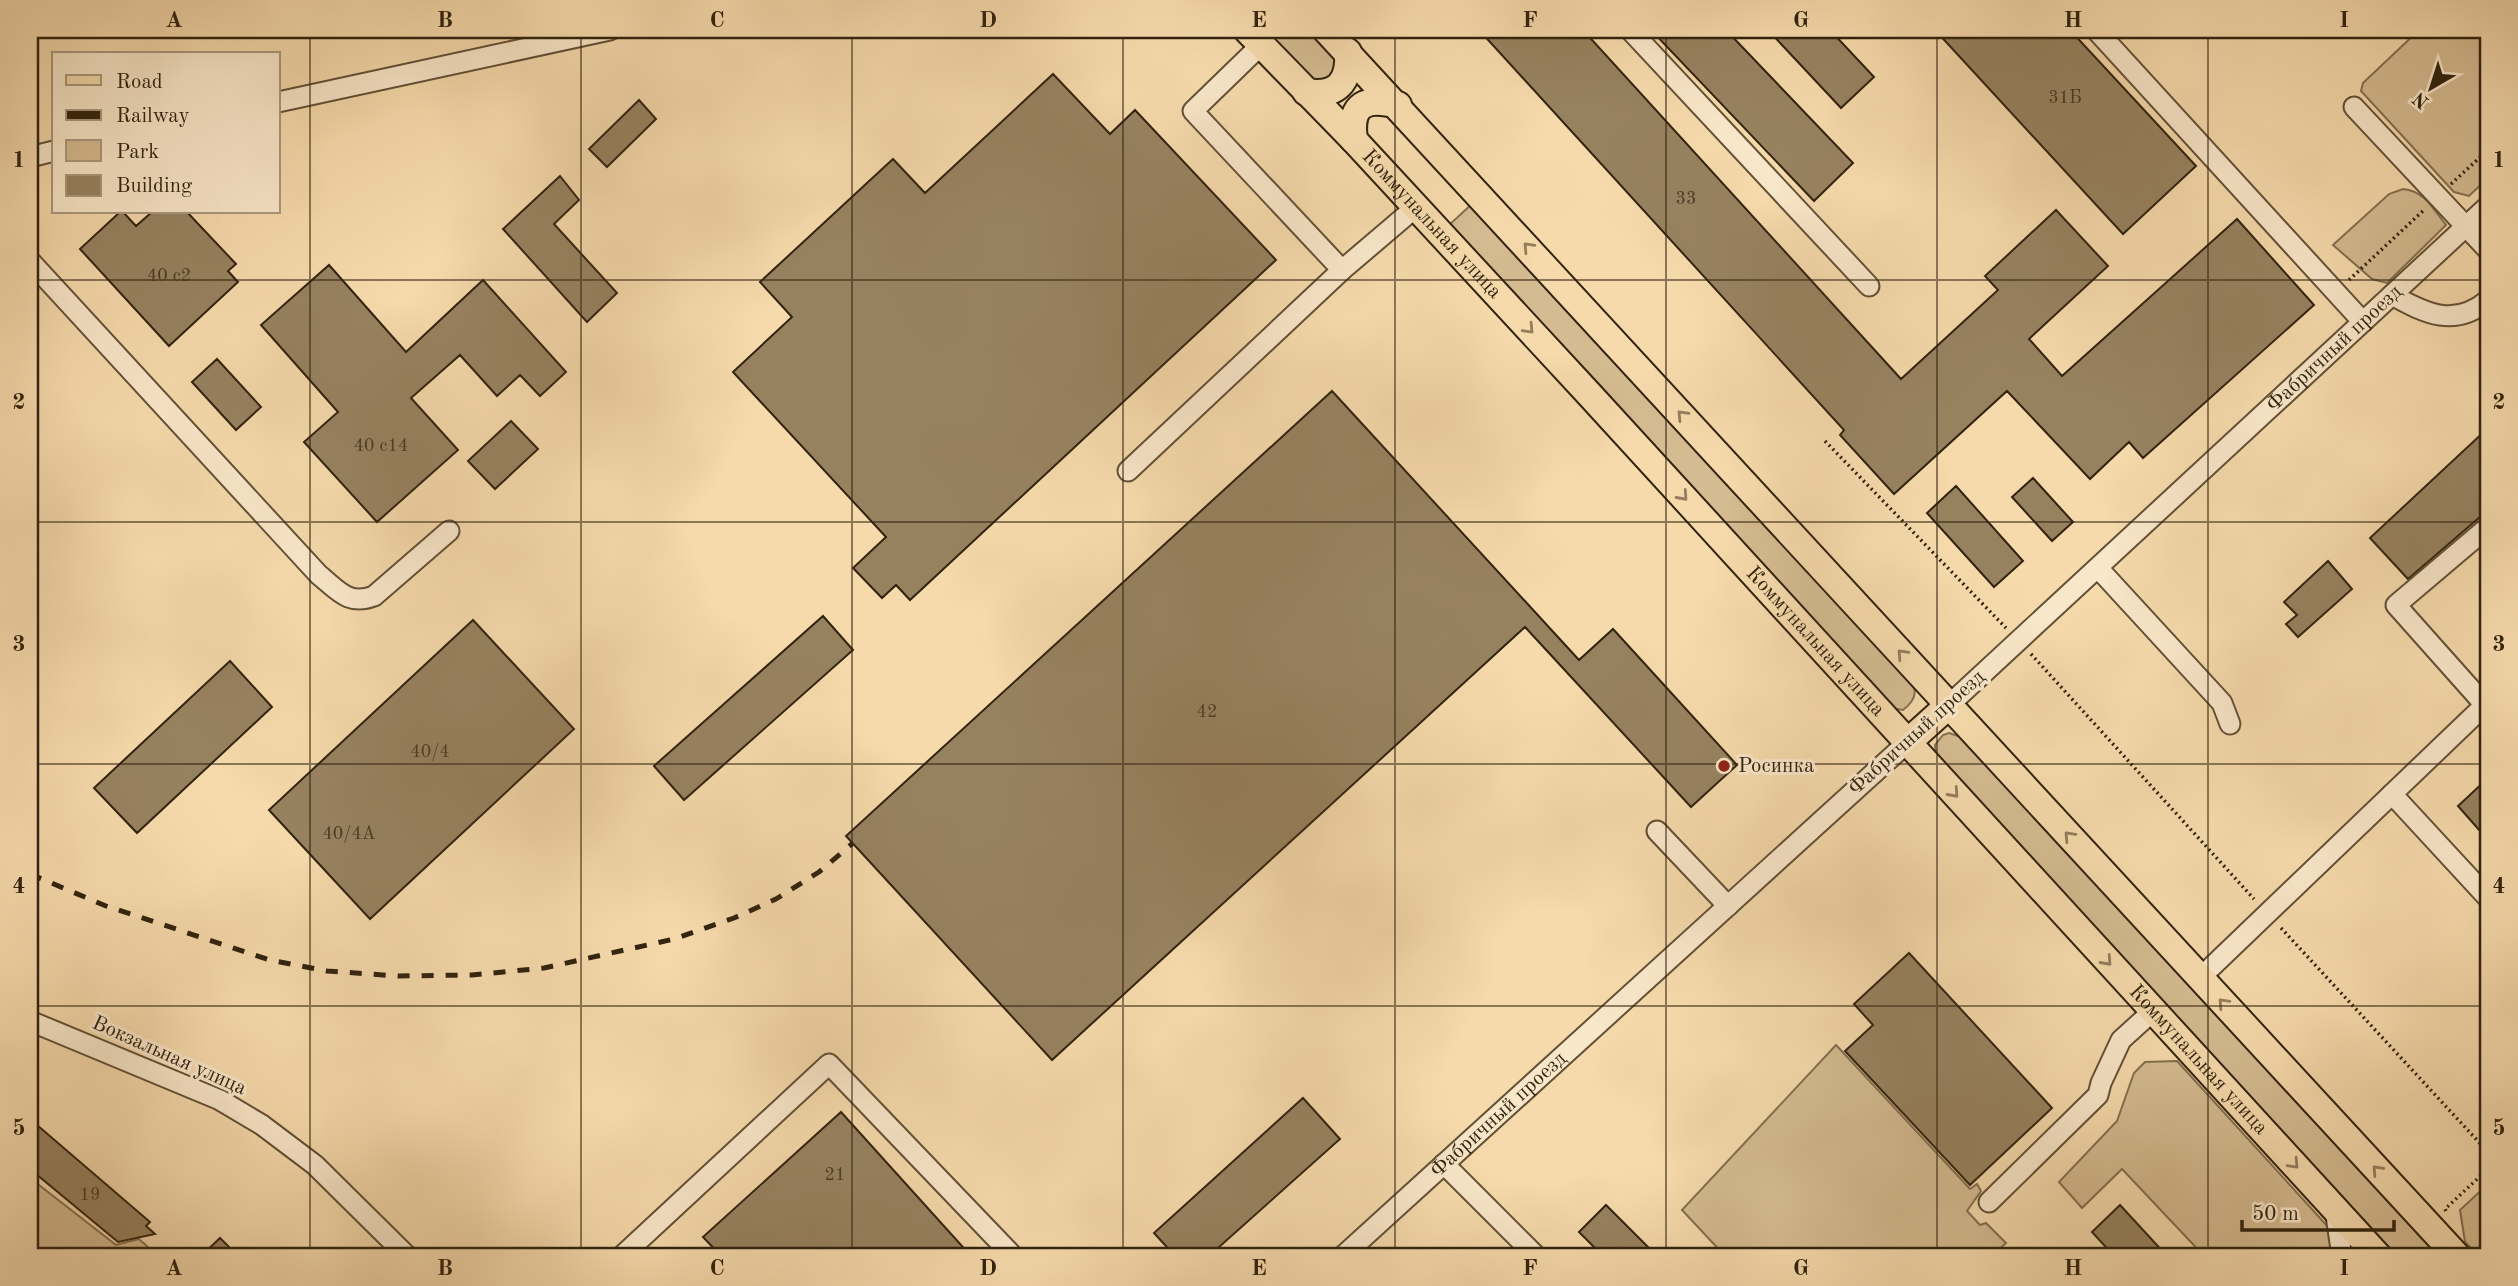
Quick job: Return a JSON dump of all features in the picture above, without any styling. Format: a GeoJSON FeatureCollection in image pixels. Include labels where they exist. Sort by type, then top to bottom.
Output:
{"type":"FeatureCollection","features":[{"type":"Feature","properties":{"kind":"main road"},"geometry":{"type":"LineString","coordinates":[[1326,30],[2452,1251]]}},
{"type":"Feature","properties":{"kind":"main road","name":"Коммунальная улица"},"geometry":{"type":"LineString","coordinates":[[1254,37],[1416,207],[2378,1256]]}},
{"type":"Feature","properties":{"kind":"main road"},"geometry":{"type":"LineString","coordinates":[[1306,92],[1318,94],[1333,90],[1345,79],[1349,69],[1348,52]]}},
{"type":"Feature","properties":{"kind":"main road"},"geometry":{"type":"LineString","coordinates":[[1354,140],[1352,125],[1359,108],[1367,102],[1378,100],[1398,105]]}},
{"type":"Feature","properties":{"kind":"main road","name":"Фабричный проезд"},"geometry":{"type":"LineString","coordinates":[[1908,742],[1949,705]]}},
{"type":"Feature","properties":{"kind":"street"},"geometry":{"type":"LineString","coordinates":[[280,102],[610,30]]}},
{"type":"Feature","properties":{"kind":"street"},"geometry":{"type":"LineString","coordinates":[[1630,30],[1869,286]]}},
{"type":"Feature","properties":{"kind":"street"},"geometry":{"type":"LineString","coordinates":[[2096,30],[2363,322]]}},
{"type":"Feature","properties":{"kind":"street"},"geometry":{"type":"LineString","coordinates":[[1254,37],[1193,111],[1342,270]]}},
{"type":"Feature","properties":{"kind":"street"},"geometry":{"type":"LineString","coordinates":[[2354,107],[2488,250]]}},
{"type":"Feature","properties":{"kind":"street"},"geometry":{"type":"LineString","coordinates":[[30,157],[52,152]]}},
{"type":"Feature","properties":{"kind":"street","name":"Фабричный проезд"},"geometry":{"type":"LineString","coordinates":[[1949,705],[2488,206]]}},
{"type":"Feature","properties":{"kind":"street"},"geometry":{"type":"LineString","coordinates":[[1128,471],[1342,270],[1416,207]]}},
{"type":"Feature","properties":{"kind":"street"},"geometry":{"type":"LineString","coordinates":[[30,261],[319,575],[347,598],[361,601],[374,596],[449,531]]}},
{"type":"Feature","properties":{"kind":"street"},"geometry":{"type":"LineString","coordinates":[[2392,295],[2415,308],[2444,316],[2463,316],[2477,310],[2488,300]]}},
{"type":"Feature","properties":{"kind":"street"},"geometry":{"type":"LineString","coordinates":[[2200,978],[2487,704],[2396,605],[2488,527]]}},
{"type":"Feature","properties":{"kind":"street"},"geometry":{"type":"LineString","coordinates":[[2098,568],[2222,702],[2230,724]]}},
{"type":"Feature","properties":{"kind":"street","name":"Фабричный проезд"},"geometry":{"type":"LineString","coordinates":[[1343,1256],[1908,742]]}},
{"type":"Feature","properties":{"kind":"street"},"geometry":{"type":"LineString","coordinates":[[2392,794],[2488,898]]}},
{"type":"Feature","properties":{"kind":"street"},"geometry":{"type":"LineString","coordinates":[[1657,831],[1728,906]]}},
{"type":"Feature","properties":{"kind":"street"},"geometry":{"type":"LineString","coordinates":[[1989,1202],[2098,1096],[2101,1083],[2121,1040],[2153,1011]]}},
{"type":"Feature","properties":{"kind":"street","name":"Вокзальная улица"},"geometry":{"type":"LineString","coordinates":[[30,1021],[220,1100],[262,1125],[315,1165],[407,1256]]}},
{"type":"Feature","properties":{"kind":"street"},"geometry":{"type":"LineString","coordinates":[[622,1256],[829,1064],[1013,1256]]}},
{"type":"Feature","properties":{"kind":"street"},"geometry":{"type":"LineString","coordinates":[[1444,1164],[1536,1256]]}},
{"type":"Feature","properties":{"kind":"street"},"geometry":{"type":"LineString","coordinates":[[2335,1209],[2342,1256]]}},
{"type":"Feature","properties":{"kind":"path"},"geometry":{"type":"LineString","coordinates":[[2336,293],[2488,150]]}},
{"type":"Feature","properties":{"kind":"path"},"geometry":{"type":"LineString","coordinates":[[1825,441],[2019,641],[2488,1152]]}},
{"type":"Feature","properties":{"kind":"path"},"geometry":{"type":"LineString","coordinates":[[2452,1251],[2456,1238],[2445,1209],[2488,1169]]}},
{"type":"Feature","properties":{"kind":"green space"},"geometry":{"type":"Polygon","coordinates":[[[1264,30],[1314,30],[1339,60],[1329,79],[1315,81],[1309,78],[1264,30]]]}},
{"type":"Feature","properties":{"kind":"green space"},"geometry":{"type":"Polygon","coordinates":[[[2419,30],[2488,30],[2488,178],[2469,196],[2454,192],[2361,91],[2363,83],[2419,30]]]}},
{"type":"Feature","properties":{"kind":"green space"},"geometry":{"type":"Polygon","coordinates":[[[2403,189],[2423,197],[2446,225],[2387,283],[2372,279],[2333,245],[2389,194],[2403,189]]]}},
{"type":"Feature","properties":{"kind":"green space"},"geometry":{"type":"Polygon","coordinates":[[[1473,203],[1914,687],[1914,697],[1906,708],[1891,708],[1448,226],[1473,203]]]}},
{"type":"Feature","properties":{"kind":"green space"},"geometry":{"type":"Polygon","coordinates":[[[1949,733],[1961,737],[2435,1250],[2435,1256],[2392,1256],[1936,759],[1935,745],[1943,735],[1949,733]]]}},
{"type":"Feature","properties":{"kind":"green space"},"geometry":{"type":"Polygon","coordinates":[[[1836,1045],[1970,1189],[1977,1184],[1981,1191],[1967,1211],[1980,1225],[1986,1223],[2006,1243],[1992,1256],[1725,1256],[1682,1210],[1836,1045]]]}},
{"type":"Feature","properties":{"kind":"green space"},"geometry":{"type":"Polygon","coordinates":[[[2177,1061],[2330,1229],[2334,1256],[2204,1256],[2122,1169],[2082,1208],[2059,1182],[2117,1121],[2134,1073],[2145,1062],[2177,1061]]]}},
{"type":"Feature","properties":{"kind":"green space"},"geometry":{"type":"Polygon","coordinates":[[[30,1178],[116,1245],[139,1239],[158,1256],[30,1256],[30,1178]]]}},
{"type":"Feature","properties":{"kind":"green space"},"geometry":{"type":"Polygon","coordinates":[[[2488,1184],[2488,1256],[2479,1256],[2465,1242],[2460,1210],[2488,1184]]]}},
{"type":"Feature","properties":{"kind":"building"},"geometry":{"type":"Polygon","coordinates":[[[1479,30],[1583,30],[1901,379],[1998,290],[1985,276],[2056,210],[2108,266],[2029,339],[2062,376],[2237,219],[2314,305],[2143,458],[2129,442],[2090,479],[2007,391],[1894,494],[1840,435],[1844,430],[1479,30]]]}},
{"type":"Feature","properties":{"kind":"building"},"geometry":{"type":"Polygon","coordinates":[[[1651,30],[1726,30],[1853,163],[1814,201],[1651,30]]]}},
{"type":"Feature","properties":{"kind":"building"},"geometry":{"type":"Polygon","coordinates":[[[1768,30],[1830,30],[1874,77],[1841,108],[1768,30]]]}},
{"type":"Feature","properties":{"kind":"building"},"geometry":{"type":"Polygon","coordinates":[[[1935,30],[2070,30],[2196,166],[2123,234],[1935,30]]]}},
{"type":"Feature","properties":{"kind":"building"},"geometry":{"type":"Polygon","coordinates":[[[1053,74],[1110,134],[1135,110],[1276,260],[910,600],[896,585],[882,598],[853,568],[886,537],[733,372],[792,317],[760,282],[893,159],[925,193],[1053,74]]]}},
{"type":"Feature","properties":{"kind":"building"},"geometry":{"type":"Polygon","coordinates":[[[639,100],[656,119],[607,167],[589,149],[639,100]]]}},
{"type":"Feature","properties":{"kind":"building"},"geometry":{"type":"Polygon","coordinates":[[[560,176],[579,200],[554,224],[617,293],[587,322],[503,229],[560,176]]]}},
{"type":"Feature","properties":{"kind":"building"},"geometry":{"type":"Polygon","coordinates":[[[118,214],[125,214],[136,226],[150,214],[189,214],[236,264],[228,271],[238,282],[169,346],[80,249],[118,214]]]}},
{"type":"Feature","properties":{"kind":"building"},"geometry":{"type":"Polygon","coordinates":[[[329,265],[406,352],[483,280],[566,372],[540,396],[520,375],[497,396],[460,355],[411,398],[458,450],[377,522],[304,442],[338,412],[261,325],[329,265]]]}},
{"type":"Feature","properties":{"kind":"building"},"geometry":{"type":"Polygon","coordinates":[[[217,359],[261,407],[236,430],[192,382],[217,359]]]}},
{"type":"Feature","properties":{"kind":"building"},"geometry":{"type":"Polygon","coordinates":[[[1332,391],[1579,660],[1613,629],[1737,765],[1691,807],[1525,627],[1052,1060],[846,836],[1332,391]]]}},
{"type":"Feature","properties":{"kind":"building"},"geometry":{"type":"Polygon","coordinates":[[[511,421],[538,449],[495,489],[468,461],[511,421]]]}},
{"type":"Feature","properties":{"kind":"building"},"geometry":{"type":"Polygon","coordinates":[[[2488,428],[2488,510],[2408,579],[2370,538],[2488,428]]]}},
{"type":"Feature","properties":{"kind":"building"},"geometry":{"type":"Polygon","coordinates":[[[2033,478],[2073,522],[2052,541],[2012,497],[2033,478]]]}},
{"type":"Feature","properties":{"kind":"building"},"geometry":{"type":"Polygon","coordinates":[[[1956,486],[2023,561],[1994,587],[1927,513],[1956,486]]]}},
{"type":"Feature","properties":{"kind":"building"},"geometry":{"type":"Polygon","coordinates":[[[2328,561],[2352,589],[2298,637],[2286,624],[2297,615],[2284,602],[2328,561]]]}},
{"type":"Feature","properties":{"kind":"building"},"geometry":{"type":"Polygon","coordinates":[[[823,616],[853,650],[684,800],[654,766],[823,616]]]}},
{"type":"Feature","properties":{"kind":"building"},"geometry":{"type":"Polygon","coordinates":[[[473,620],[574,729],[370,919],[269,810],[473,620]]]}},
{"type":"Feature","properties":{"kind":"building"},"geometry":{"type":"Polygon","coordinates":[[[230,661],[272,707],[137,833],[94,788],[230,661]]]}},
{"type":"Feature","properties":{"kind":"building"},"geometry":{"type":"Polygon","coordinates":[[[2488,778],[2488,840],[2458,806],[2488,778]]]}},
{"type":"Feature","properties":{"kind":"building"},"geometry":{"type":"Polygon","coordinates":[[[1909,953],[2052,1108],[1970,1185],[1845,1051],[1873,1025],[1854,1004],[1909,953]]]}},
{"type":"Feature","properties":{"kind":"building"},"geometry":{"type":"Polygon","coordinates":[[[1303,1098],[1340,1139],[1209,1256],[1175,1256],[1154,1233],[1303,1098]]]}},
{"type":"Feature","properties":{"kind":"building"},"geometry":{"type":"Polygon","coordinates":[[[841,1112],[971,1256],[721,1256],[703,1237],[841,1112]]]}},
{"type":"Feature","properties":{"kind":"building"},"geometry":{"type":"Polygon","coordinates":[[[30,1119],[150,1222],[146,1226],[155,1234],[118,1242],[30,1169],[30,1119]]]}},
{"type":"Feature","properties":{"kind":"building"},"geometry":{"type":"Polygon","coordinates":[[[1606,1205],[1657,1256],[1603,1256],[1579,1232],[1606,1205]]]}},
{"type":"Feature","properties":{"kind":"building"},"geometry":{"type":"Polygon","coordinates":[[[2120,1205],[2167,1256],[2114,1256],[2092,1232],[2120,1205]]]}},
{"type":"Feature","properties":{"kind":"building"},"geometry":{"type":"Polygon","coordinates":[[[220,1238],[238,1256],[201,1256],[220,1238]]]}},
{"type":"Feature","properties":{"kind":"railway"},"geometry":{"type":"LineString","coordinates":[[30,874],[106,906],[270,960],[327,971],[398,976],[472,975],[544,968],[674,939],[734,918],[776,899],[819,872],[853,843]]}},
{"type":"Feature","properties":{"kind":"place","name":"Росинка"},"geometry":{"type":"Point","coordinates":[1724,766]}}]}
